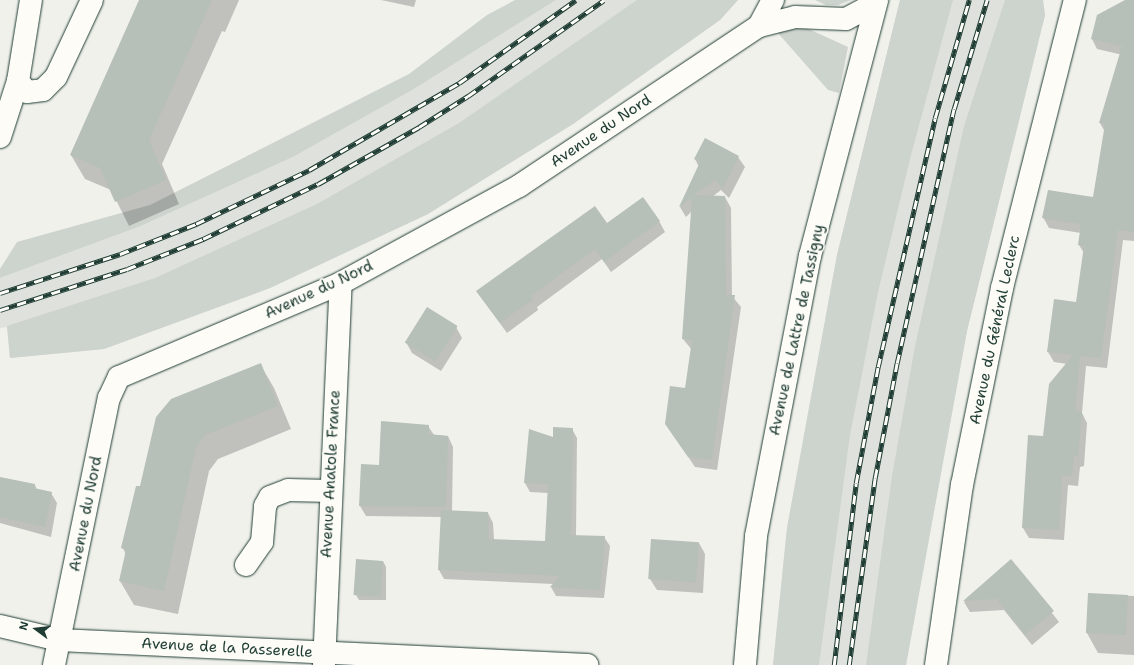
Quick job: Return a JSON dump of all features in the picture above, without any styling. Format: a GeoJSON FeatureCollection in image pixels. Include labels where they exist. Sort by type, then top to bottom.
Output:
{"type":"FeatureCollection","features":[{"type":"Feature","properties":{"kind":"street"},"geometry":{"type":"LineString","coordinates":[[0,137],[18,81],[31,0]]}},
{"type":"Feature","properties":{"kind":"street"},"geometry":{"type":"LineString","coordinates":[[18,81],[27,92],[43,90],[56,77],[92,0]]}},
{"type":"Feature","properties":{"kind":"street"},"geometry":{"type":"LineString","coordinates":[[759,26],[773,0]]}},
{"type":"Feature","properties":{"kind":"street"},"geometry":{"type":"LineString","coordinates":[[798,0],[813,16]]}},
{"type":"Feature","properties":{"kind":"street"},"geometry":{"type":"LineString","coordinates":[[759,26],[795,17],[813,16],[829,20],[846,19],[867,8],[873,0]]}},
{"type":"Feature","properties":{"kind":"street","name":"Avenue de Lattre de Tassigny"},"geometry":{"type":"LineString","coordinates":[[745,665],[756,536],[806,271],[877,0]]}},
{"type":"Feature","properties":{"kind":"street","name":"Avenue du Général Leclerc"},"geometry":{"type":"LineString","coordinates":[[936,665],[962,485],[1002,288],[1075,0]]}},
{"type":"Feature","properties":{"kind":"street","name":"Avenue du Nord"},"geometry":{"type":"LineString","coordinates":[[54,665],[109,398],[119,377],[341,284],[519,186],[759,26]]}},
{"type":"Feature","properties":{"kind":"street","name":"Avenue Anatole France"},"geometry":{"type":"LineString","coordinates":[[324,659],[341,284]]}},
{"type":"Feature","properties":{"kind":"street"},"geometry":{"type":"LineString","coordinates":[[246,565],[262,542],[265,506],[270,497],[288,490],[331,491]]}},
{"type":"Feature","properties":{"kind":"street","name":"Avenue de la Passerelle"},"geometry":{"type":"LineString","coordinates":[[0,626],[59,640],[324,659],[587,665]]}},
{"type":"Feature","properties":{"kind":"shaded area"},"geometry":{"type":"Polygon","coordinates":[[[515,0],[556,0],[414,89],[293,157],[141,226],[0,278],[0,269],[17,242],[150,205],[409,74],[487,15],[515,0]]]}},
{"type":"Feature","properties":{"kind":"shaded area"},"geometry":{"type":"Polygon","coordinates":[[[556,0],[738,0],[720,20],[573,124],[428,214],[270,288],[104,349],[10,358],[7,327],[0,328],[0,278],[141,226],[293,157],[414,89],[556,0]]]}},
{"type":"Feature","properties":{"kind":"shaded area"},"geometry":{"type":"Polygon","coordinates":[[[637,0],[738,0],[720,20],[573,124],[428,214],[270,288],[104,349],[10,358],[7,326],[155,278],[317,204],[459,123],[637,0]]]}},
{"type":"Feature","properties":{"kind":"shaded area"},"geometry":{"type":"Polygon","coordinates":[[[815,0],[851,0],[838,5],[826,5],[815,0]]]}},
{"type":"Feature","properties":{"kind":"shaded area"},"geometry":{"type":"Polygon","coordinates":[[[900,0],[1043,0],[1045,15],[967,331],[906,665],[773,665],[787,528],[837,255],[900,0]]]}},
{"type":"Feature","properties":{"kind":"shaded area"},"geometry":{"type":"Polygon","coordinates":[[[900,0],[953,0],[911,155],[878,292],[850,435],[819,665],[773,665],[787,528],[837,255],[900,0]]]}},
{"type":"Feature","properties":{"kind":"shaded area"},"geometry":{"type":"Polygon","coordinates":[[[1005,0],[1043,0],[1045,15],[967,331],[906,665],[866,665],[892,476],[915,346],[964,126],[1005,0]]]}},
{"type":"Feature","properties":{"kind":"shaded area"},"geometry":{"type":"Polygon","coordinates":[[[802,26],[848,47],[839,93],[828,90],[778,33],[778,28],[802,26]]]}},
{"type":"Feature","properties":{"kind":"building"},"geometry":{"type":"Polygon","coordinates":[[[139,0],[212,0],[149,140],[166,180],[115,202],[100,168],[70,155],[139,0]]]}},
{"type":"Feature","properties":{"kind":"building"},"geometry":{"type":"Polygon","coordinates":[[[1125,0],[1134,0],[1134,232],[1118,230],[1101,358],[1080,356],[1075,411],[1082,412],[1078,456],[1074,456],[1072,476],[1062,475],[1059,530],[1022,528],[1028,435],[1043,436],[1049,384],[1073,355],[1047,352],[1054,299],[1076,302],[1084,246],[1078,245],[1081,224],[1042,218],[1048,190],[1093,197],[1105,124],[1099,123],[1122,46],[1091,39],[1097,15],[1125,0]]]}},
{"type":"Feature","properties":{"kind":"building"},"geometry":{"type":"Polygon","coordinates":[[[705,138],[739,156],[723,188],[715,180],[694,195],[725,196],[726,295],[735,295],[712,460],[688,457],[665,424],[670,386],[685,388],[692,340],[682,339],[692,197],[679,207],[700,162],[694,159],[705,138]]]}},
{"type":"Feature","properties":{"kind":"building"},"geometry":{"type":"Polygon","coordinates":[[[643,197],[660,221],[604,262],[595,249],[531,296],[533,299],[500,323],[476,291],[595,206],[607,223],[643,197]]]}},
{"type":"Feature","properties":{"kind":"building"},"geometry":{"type":"Polygon","coordinates":[[[427,307],[458,326],[435,362],[405,343],[427,307]]]}},
{"type":"Feature","properties":{"kind":"building"},"geometry":{"type":"Polygon","coordinates":[[[261,363],[278,406],[205,435],[196,447],[164,591],[119,581],[126,550],[121,548],[136,486],[140,486],[156,417],[171,399],[261,363]]]}},
{"type":"Feature","properties":{"kind":"building"},"geometry":{"type":"Polygon","coordinates":[[[381,421],[429,425],[429,434],[448,436],[446,507],[359,506],[361,464],[379,465],[381,421]]]}},
{"type":"Feature","properties":{"kind":"building"},"geometry":{"type":"Polygon","coordinates":[[[553,427],[573,428],[571,535],[605,536],[600,590],[550,587],[560,576],[438,570],[441,510],[488,512],[489,539],[545,541],[548,484],[524,483],[529,429],[553,437],[553,427]]]}},
{"type":"Feature","properties":{"kind":"building"},"geometry":{"type":"Polygon","coordinates":[[[0,477],[35,484],[34,488],[52,492],[45,527],[0,517],[0,477]]]}},
{"type":"Feature","properties":{"kind":"building"},"geometry":{"type":"Polygon","coordinates":[[[651,539],[699,542],[696,582],[648,579],[651,539]]]}},
{"type":"Feature","properties":{"kind":"building"},"geometry":{"type":"Polygon","coordinates":[[[356,559],[383,561],[380,597],[353,595],[356,559]]]}},
{"type":"Feature","properties":{"kind":"building"},"geometry":{"type":"Polygon","coordinates":[[[1011,559],[1054,611],[1025,635],[997,599],[963,601],[1011,559]]]}},
{"type":"Feature","properties":{"kind":"building"},"geometry":{"type":"Polygon","coordinates":[[[1088,593],[1128,595],[1126,635],[1086,633],[1088,593]]]}},
{"type":"Feature","properties":{"kind":"railway"},"geometry":{"type":"LineString","coordinates":[[0,293],[120,254],[196,224],[309,170],[459,83],[576,0]]}},
{"type":"Feature","properties":{"kind":"railway"},"geometry":{"type":"LineString","coordinates":[[0,310],[127,269],[203,239],[318,184],[419,127],[468,96],[604,0]]}},
{"type":"Feature","properties":{"kind":"railway"},"geometry":{"type":"LineString","coordinates":[[834,665],[856,483],[878,367],[935,118],[969,0]]}},
{"type":"Feature","properties":{"kind":"railway"},"geometry":{"type":"LineString","coordinates":[[849,665],[875,478],[897,363],[954,109],[987,0]]}}]}
